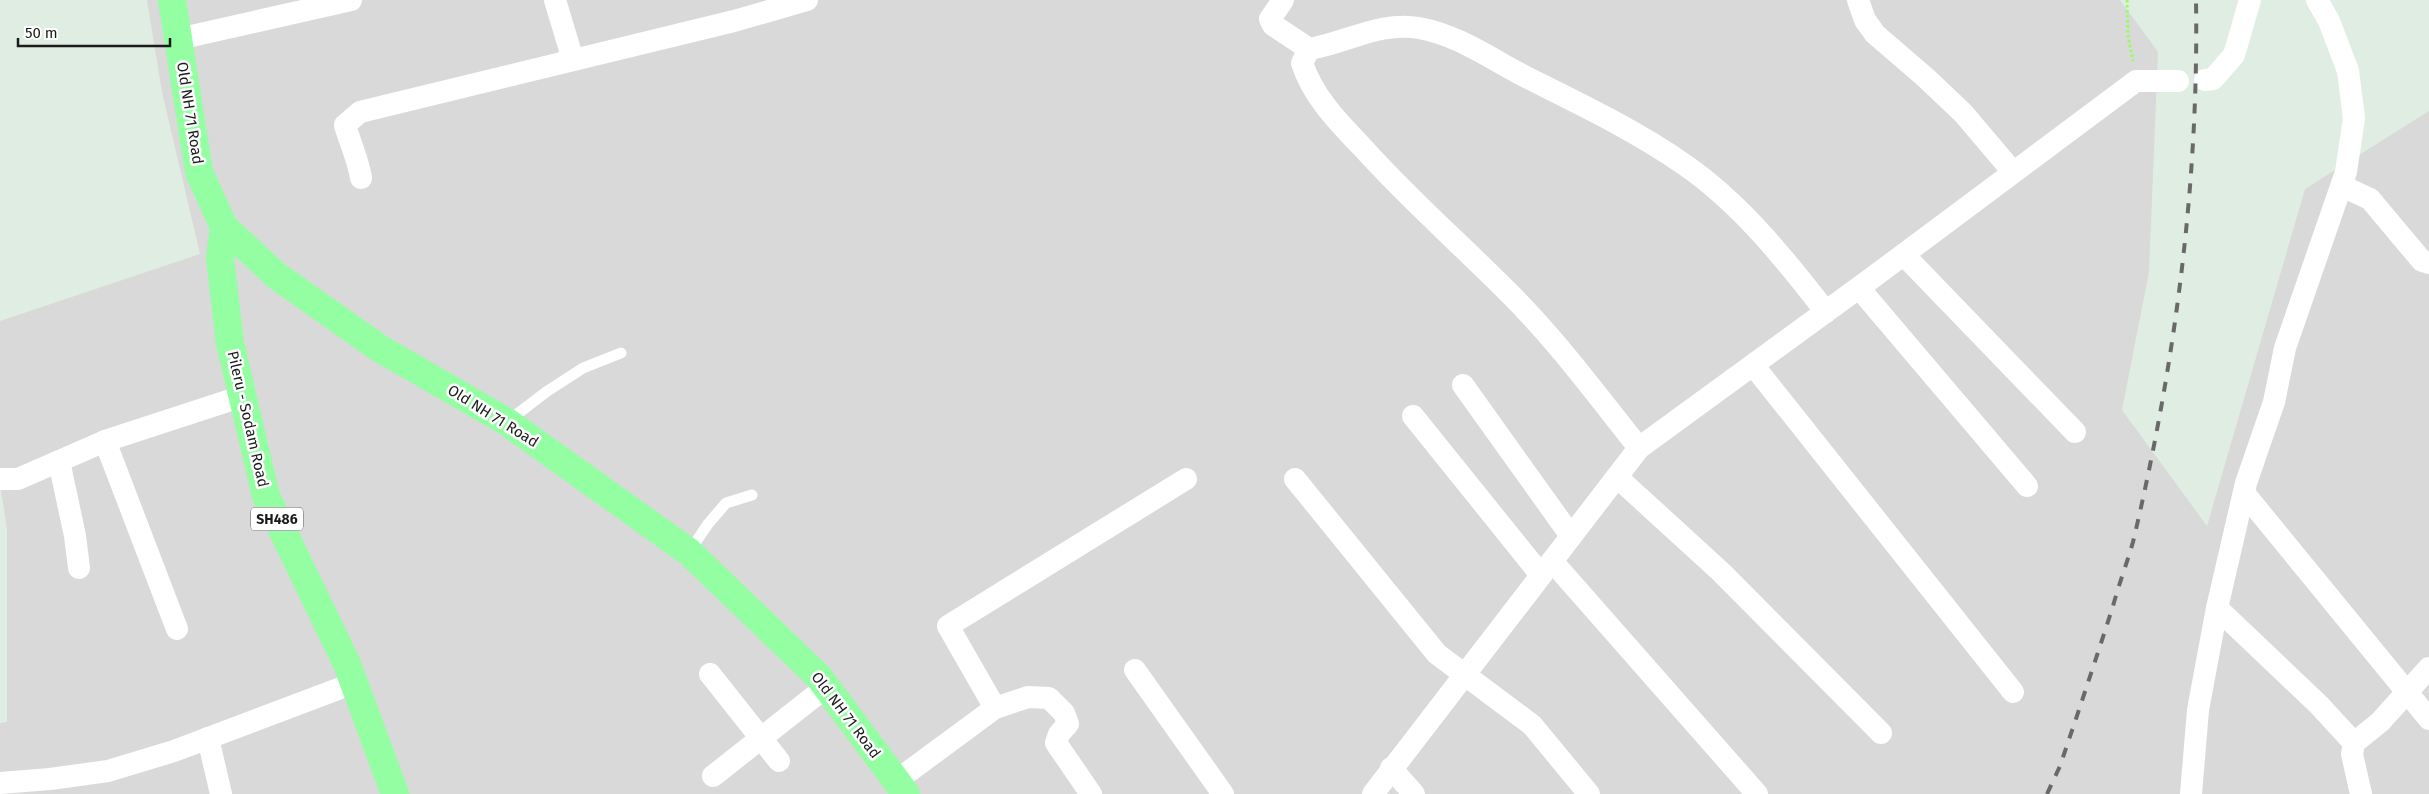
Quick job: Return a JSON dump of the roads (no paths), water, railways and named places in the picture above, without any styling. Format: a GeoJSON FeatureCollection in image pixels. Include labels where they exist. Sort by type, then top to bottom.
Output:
{"type":"FeatureCollection","features":[{"type":"Feature","properties":{"kind":"main road","name":"Old NH 71 Road"},"geometry":{"type":"LineString","coordinates":[[172,0],[199,172],[224,227],[277,276],[379,348],[507,422],[690,552],[819,677],[901,788]]}},
{"type":"Feature","properties":{"kind":"main road","name":"Pileru - Sodam Road"},"geometry":{"type":"LineString","coordinates":[[224,227],[220,258],[230,343],[266,496],[354,683],[395,794]]}},
{"type":"Feature","properties":{"kind":"street"},"geometry":{"type":"LineString","coordinates":[[178,39],[351,0]]}},
{"type":"Feature","properties":{"kind":"street"},"geometry":{"type":"LineString","coordinates":[[555,0],[573,60]]}},
{"type":"Feature","properties":{"kind":"street"},"geometry":{"type":"LineString","coordinates":[[360,178],[359,164],[350,145],[345,125],[360,112],[734,21],[805,0]]}},
{"type":"Feature","properties":{"kind":"street"},"geometry":{"type":"LineString","coordinates":[[1283,0],[1270,20],[1273,26],[1309,49],[1326,46],[1362,32],[1388,26],[1419,28],[1455,39],[1647,140],[1686,166],[1737,210],[1792,267],[1826,312]]}},
{"type":"Feature","properties":{"kind":"street"},"geometry":{"type":"LineString","coordinates":[[1858,0],[1865,20],[1875,34],[1963,113],[2013,172]]}},
{"type":"Feature","properties":{"kind":"street"},"geometry":{"type":"LineString","coordinates":[[2205,80],[2213,80],[2234,55],[2250,0]]}},
{"type":"Feature","properties":{"kind":"street"},"geometry":{"type":"LineString","coordinates":[[2191,794],[2198,710],[2217,608],[2244,493],[2274,402],[2285,348],[2346,172],[2354,118],[2348,71],[2329,21],[2317,0]]}},
{"type":"Feature","properties":{"kind":"street"},"geometry":{"type":"LineString","coordinates":[[1309,49],[1302,63],[1308,80],[1335,118],[1408,196],[1506,289],[1551,337],[1639,448]]}},
{"type":"Feature","properties":{"kind":"street"},"geometry":{"type":"LineString","coordinates":[[1373,794],[1463,674],[1639,448],[1904,255],[2136,81],[2178,80]]}},
{"type":"Feature","properties":{"kind":"street"},"geometry":{"type":"LineString","coordinates":[[2342,186],[2370,199],[2422,261],[2429,264]]}},
{"type":"Feature","properties":{"kind":"street"},"geometry":{"type":"LineString","coordinates":[[1904,255],[2075,432]]}},
{"type":"Feature","properties":{"kind":"street"},"geometry":{"type":"LineString","coordinates":[[1859,288],[2026,486]]}},
{"type":"Feature","properties":{"kind":"street"},"geometry":{"type":"LineString","coordinates":[[1753,365],[2013,692]]}},
{"type":"Feature","properties":{"kind":"street"},"geometry":{"type":"LineString","coordinates":[[1464,385],[1571,536]]}},
{"type":"Feature","properties":{"kind":"street"},"geometry":{"type":"LineString","coordinates":[[0,480],[18,479],[105,441],[243,396]]}},
{"type":"Feature","properties":{"kind":"street"},"geometry":{"type":"LineString","coordinates":[[1413,416],[1546,568],[1757,794]]}},
{"type":"Feature","properties":{"kind":"street"},"geometry":{"type":"LineString","coordinates":[[105,441],[177,629]]}},
{"type":"Feature","properties":{"kind":"street"},"geometry":{"type":"LineString","coordinates":[[59,461],[80,568]]}},
{"type":"Feature","properties":{"kind":"street"},"geometry":{"type":"LineString","coordinates":[[1617,477],[1721,572],[1881,733]]}},
{"type":"Feature","properties":{"kind":"street"},"geometry":{"type":"LineString","coordinates":[[995,708],[948,626],[1186,479]]}},
{"type":"Feature","properties":{"kind":"street"},"geometry":{"type":"LineString","coordinates":[[1295,480],[1437,654],[1532,726],[1589,794]]}},
{"type":"Feature","properties":{"kind":"street"},"geometry":{"type":"LineString","coordinates":[[2244,493],[2429,719]]}},
{"type":"Feature","properties":{"kind":"street"},"geometry":{"type":"LineString","coordinates":[[2217,608],[2319,706],[2354,743]]}},
{"type":"Feature","properties":{"kind":"street"},"geometry":{"type":"LineString","coordinates":[[2361,794],[2352,754],[2354,743],[2380,722],[2429,668]]}},
{"type":"Feature","properties":{"kind":"street"},"geometry":{"type":"LineString","coordinates":[[1135,670],[1223,794]]}},
{"type":"Feature","properties":{"kind":"street"},"geometry":{"type":"LineString","coordinates":[[710,674],[779,761]]}},
{"type":"Feature","properties":{"kind":"street"},"geometry":{"type":"LineString","coordinates":[[0,783],[50,779],[108,771],[208,738],[354,683]]}},
{"type":"Feature","properties":{"kind":"street"},"geometry":{"type":"LineString","coordinates":[[713,776],[826,686]]}},
{"type":"Feature","properties":{"kind":"street"},"geometry":{"type":"LineString","coordinates":[[901,788],[995,708],[1028,697],[1049,698],[1064,713],[1068,724],[1059,734],[1056,743],[1091,794]]}},
{"type":"Feature","properties":{"kind":"street"},"geometry":{"type":"LineString","coordinates":[[208,738],[221,794]]}},
{"type":"Feature","properties":{"kind":"street"},"geometry":{"type":"LineString","coordinates":[[1391,768],[1414,794]]}},
{"type":"Feature","properties":{"kind":"lane"},"geometry":{"type":"LineString","coordinates":[[507,422],[546,392],[583,368],[621,353]]}},
{"type":"Feature","properties":{"kind":"lane"},"geometry":{"type":"LineString","coordinates":[[690,552],[708,524],[726,503],[752,495]]}},
{"type":"Feature","properties":{"kind":"railway"},"geometry":{"type":"LineString","coordinates":[[2047,794],[2060,766],[2133,542],[2161,408],[2172,341],[2188,205],[2196,68],[2196,0]]}}]}
